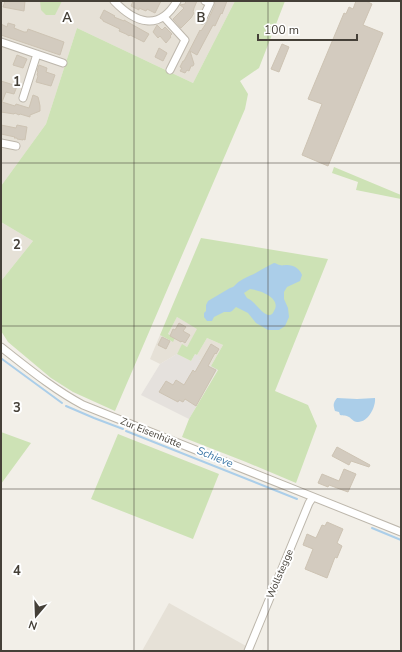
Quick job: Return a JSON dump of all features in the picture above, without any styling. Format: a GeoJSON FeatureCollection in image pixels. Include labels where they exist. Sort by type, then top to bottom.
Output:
{"type":"FeatureCollection","features":[{"type":"Feature","properties":{"kind":"street"},"geometry":{"type":"LineString","coordinates":[[114,1],[138,20],[147,22],[164,17],[173,9],[177,1]]}},
{"type":"Feature","properties":{"kind":"street"},"geometry":{"type":"LineString","coordinates":[[202,20],[208,2]]}},
{"type":"Feature","properties":{"kind":"street"},"geometry":{"type":"LineString","coordinates":[[164,17],[185,40],[170,70]]}},
{"type":"Feature","properties":{"kind":"street"},"geometry":{"type":"LineString","coordinates":[[1,42],[63,63]]}},
{"type":"Feature","properties":{"kind":"street"},"geometry":{"type":"LineString","coordinates":[[23,98],[37,54]]}},
{"type":"Feature","properties":{"kind":"street"},"geometry":{"type":"LineString","coordinates":[[1,143],[16,146]]}},
{"type":"Feature","properties":{"kind":"street","name":"Zur Eisenhütte"},"geometry":{"type":"LineString","coordinates":[[1,347],[51,386],[83,405],[401,532]]}},
{"type":"Feature","properties":{"kind":"street","name":"Wollstegge"},"geometry":{"type":"LineString","coordinates":[[248,651],[309,503],[313,497]]}},
{"type":"Feature","properties":{"kind":"shaded area"},"geometry":{"type":"Polygon","coordinates":[[[1,1],[235,1],[193,83],[77,28],[46,124],[1,186],[1,1]]]}},
{"type":"Feature","properties":{"kind":"shaded area"},"geometry":{"type":"Polygon","coordinates":[[[1,222],[33,241],[1,281],[1,222]]]}},
{"type":"Feature","properties":{"kind":"shaded area"},"geometry":{"type":"Polygon","coordinates":[[[177,317],[198,329],[187,347],[182,345],[177,354],[160,364],[150,359],[160,335],[173,342],[168,334],[177,317]]]}},
{"type":"Feature","properties":{"kind":"shaded area"},"geometry":{"type":"Polygon","coordinates":[[[207,338],[223,345],[211,366],[199,360],[197,355],[207,338]]]}},
{"type":"Feature","properties":{"kind":"shaded area"},"geometry":{"type":"Polygon","coordinates":[[[177,354],[191,361],[195,354],[201,357],[199,360],[218,369],[189,419],[141,395],[160,364],[177,354]]]}},
{"type":"Feature","properties":{"kind":"shaded area"},"geometry":{"type":"Polygon","coordinates":[[[169,603],[246,646],[245,651],[142,651],[169,603]]]}},
{"type":"Feature","properties":{"kind":"green space"},"geometry":{"type":"Polygon","coordinates":[[[40,1],[62,1],[55,15],[46,15],[41,10],[40,1]]]}},
{"type":"Feature","properties":{"kind":"green space"},"geometry":{"type":"Polygon","coordinates":[[[235,1],[285,1],[259,68],[240,81],[248,94],[245,109],[115,411],[73,392],[51,378],[8,342],[1,331],[1,281],[33,241],[1,222],[1,186],[46,124],[77,28],[193,83],[235,1]]]}},
{"type":"Feature","properties":{"kind":"green space"},"geometry":{"type":"Polygon","coordinates":[[[334,167],[401,195],[401,199],[356,190],[358,182],[332,173],[334,167]]]}},
{"type":"Feature","properties":{"kind":"green space"},"geometry":{"type":"Polygon","coordinates":[[[201,238],[328,259],[275,391],[308,405],[317,426],[296,483],[182,437],[189,419],[218,370],[211,366],[223,345],[207,338],[197,355],[195,354],[191,361],[177,354],[182,344],[187,347],[197,329],[177,317],[168,334],[175,338],[173,342],[160,335],[201,238]]]}},
{"type":"Feature","properties":{"kind":"green space"},"geometry":{"type":"Polygon","coordinates":[[[1,432],[31,443],[1,484],[1,432]]]}},
{"type":"Feature","properties":{"kind":"green space"},"geometry":{"type":"Polygon","coordinates":[[[118,434],[219,474],[193,539],[91,499],[118,434]]]}},
{"type":"Feature","properties":{"kind":"water"},"geometry":{"type":"Polygon","coordinates":[[[274,263],[292,266],[298,269],[302,275],[300,281],[287,287],[284,292],[284,299],[288,308],[289,317],[285,326],[279,330],[268,330],[256,323],[248,313],[236,307],[230,312],[224,312],[214,317],[212,321],[207,321],[204,317],[204,313],[206,311],[208,301],[233,287],[243,279],[274,263]],[[250,289],[244,293],[247,298],[264,313],[269,315],[272,314],[276,306],[273,299],[264,293],[250,289]]]}},
{"type":"Feature","properties":{"kind":"water"},"geometry":{"type":"Polygon","coordinates":[[[337,398],[375,398],[375,402],[373,410],[368,417],[361,422],[357,422],[348,416],[340,415],[339,412],[335,411],[334,404],[337,398]]]}},
{"type":"Feature","properties":{"kind":"building"},"geometry":{"type":"Polygon","coordinates":[[[5,1],[25,1],[24,11],[3,7],[5,1]]]}},
{"type":"Feature","properties":{"kind":"building"},"geometry":{"type":"Polygon","coordinates":[[[133,1],[161,1],[155,13],[147,9],[146,11],[139,8],[139,10],[131,6],[133,1]]]}},
{"type":"Feature","properties":{"kind":"building"},"geometry":{"type":"Polygon","coordinates":[[[186,1],[197,1],[193,12],[194,13],[181,28],[173,19],[184,8],[180,5],[185,4],[186,1]]]}},
{"type":"Feature","properties":{"kind":"building"},"geometry":{"type":"Polygon","coordinates":[[[214,1],[227,1],[222,14],[221,13],[215,26],[213,25],[197,55],[190,51],[194,64],[193,66],[191,66],[189,71],[187,70],[185,73],[180,71],[182,68],[180,67],[200,30],[201,31],[207,22],[215,5],[214,1]]]}},
{"type":"Feature","properties":{"kind":"building"},"geometry":{"type":"Polygon","coordinates":[[[356,1],[366,1],[372,4],[363,25],[383,33],[328,166],[302,155],[322,104],[308,99],[344,13],[346,14],[349,7],[353,9],[356,1]]]}},
{"type":"Feature","properties":{"kind":"building"},"geometry":{"type":"Polygon","coordinates":[[[104,10],[115,16],[114,17],[124,20],[149,34],[144,42],[119,31],[120,29],[103,21],[100,18],[104,10]]]}},
{"type":"Feature","properties":{"kind":"building"},"geometry":{"type":"Polygon","coordinates":[[[8,23],[15,25],[14,28],[24,32],[27,32],[28,29],[64,42],[60,55],[1,35],[1,24],[7,27],[8,23]]]}},
{"type":"Feature","properties":{"kind":"building"},"geometry":{"type":"Polygon","coordinates":[[[157,25],[162,30],[165,27],[172,34],[166,43],[160,36],[158,38],[153,32],[157,25]]]}},
{"type":"Feature","properties":{"kind":"building"},"geometry":{"type":"Polygon","coordinates":[[[282,44],[289,47],[279,72],[271,69],[282,44]]]}},
{"type":"Feature","properties":{"kind":"building"},"geometry":{"type":"Polygon","coordinates":[[[159,48],[167,53],[163,61],[155,57],[159,48]]]}},
{"type":"Feature","properties":{"kind":"building"},"geometry":{"type":"Polygon","coordinates":[[[17,55],[27,59],[23,68],[13,65],[17,55]]]}},
{"type":"Feature","properties":{"kind":"building"},"geometry":{"type":"Polygon","coordinates":[[[39,65],[47,68],[46,72],[55,75],[51,86],[36,82],[39,65]]]}},
{"type":"Feature","properties":{"kind":"building"},"geometry":{"type":"Polygon","coordinates":[[[1,81],[17,86],[14,94],[6,92],[2,102],[29,108],[33,95],[38,97],[40,111],[30,115],[30,117],[15,113],[1,112],[1,81]]]}},
{"type":"Feature","properties":{"kind":"building"},"geometry":{"type":"Polygon","coordinates":[[[1,125],[16,128],[17,125],[27,127],[25,140],[1,134],[1,125]]]}},
{"type":"Feature","properties":{"kind":"building"},"geometry":{"type":"Polygon","coordinates":[[[179,323],[186,327],[183,331],[190,335],[185,343],[170,336],[173,329],[175,330],[179,323]]]}},
{"type":"Feature","properties":{"kind":"building"},"geometry":{"type":"Polygon","coordinates":[[[162,337],[170,341],[166,349],[158,345],[162,337]]]}},
{"type":"Feature","properties":{"kind":"building"},"geometry":{"type":"Polygon","coordinates":[[[211,344],[219,349],[208,366],[216,370],[196,406],[185,399],[183,402],[179,400],[178,402],[159,392],[166,381],[173,385],[176,380],[184,385],[193,370],[195,372],[211,344]]]}},
{"type":"Feature","properties":{"kind":"building"},"geometry":{"type":"Polygon","coordinates":[[[337,447],[370,465],[369,467],[351,461],[349,465],[332,456],[337,447]]]}},
{"type":"Feature","properties":{"kind":"building"},"geometry":{"type":"Polygon","coordinates":[[[344,469],[356,474],[348,492],[329,485],[328,487],[318,483],[322,474],[339,481],[344,469]]]}},
{"type":"Feature","properties":{"kind":"building"},"geometry":{"type":"Polygon","coordinates":[[[327,522],[343,529],[337,543],[342,546],[337,558],[335,557],[327,578],[305,569],[313,549],[303,545],[307,534],[316,538],[322,525],[325,526],[327,522]]]}},
{"type":"Feature","properties":{"kind":"waterway","name":"Schieve"},"geometry":{"type":"LineString","coordinates":[[1,359],[62,403]]}},
{"type":"Feature","properties":{"kind":"waterway","name":"Schieve"},"geometry":{"type":"LineString","coordinates":[[66,406],[123,429]]}},
{"type":"Feature","properties":{"kind":"waterway","name":"Schieve"},"geometry":{"type":"LineString","coordinates":[[126,431],[297,499]]}},
{"type":"Feature","properties":{"kind":"waterway","name":"Schieve"},"geometry":{"type":"LineString","coordinates":[[372,528],[401,540]]}}]}
